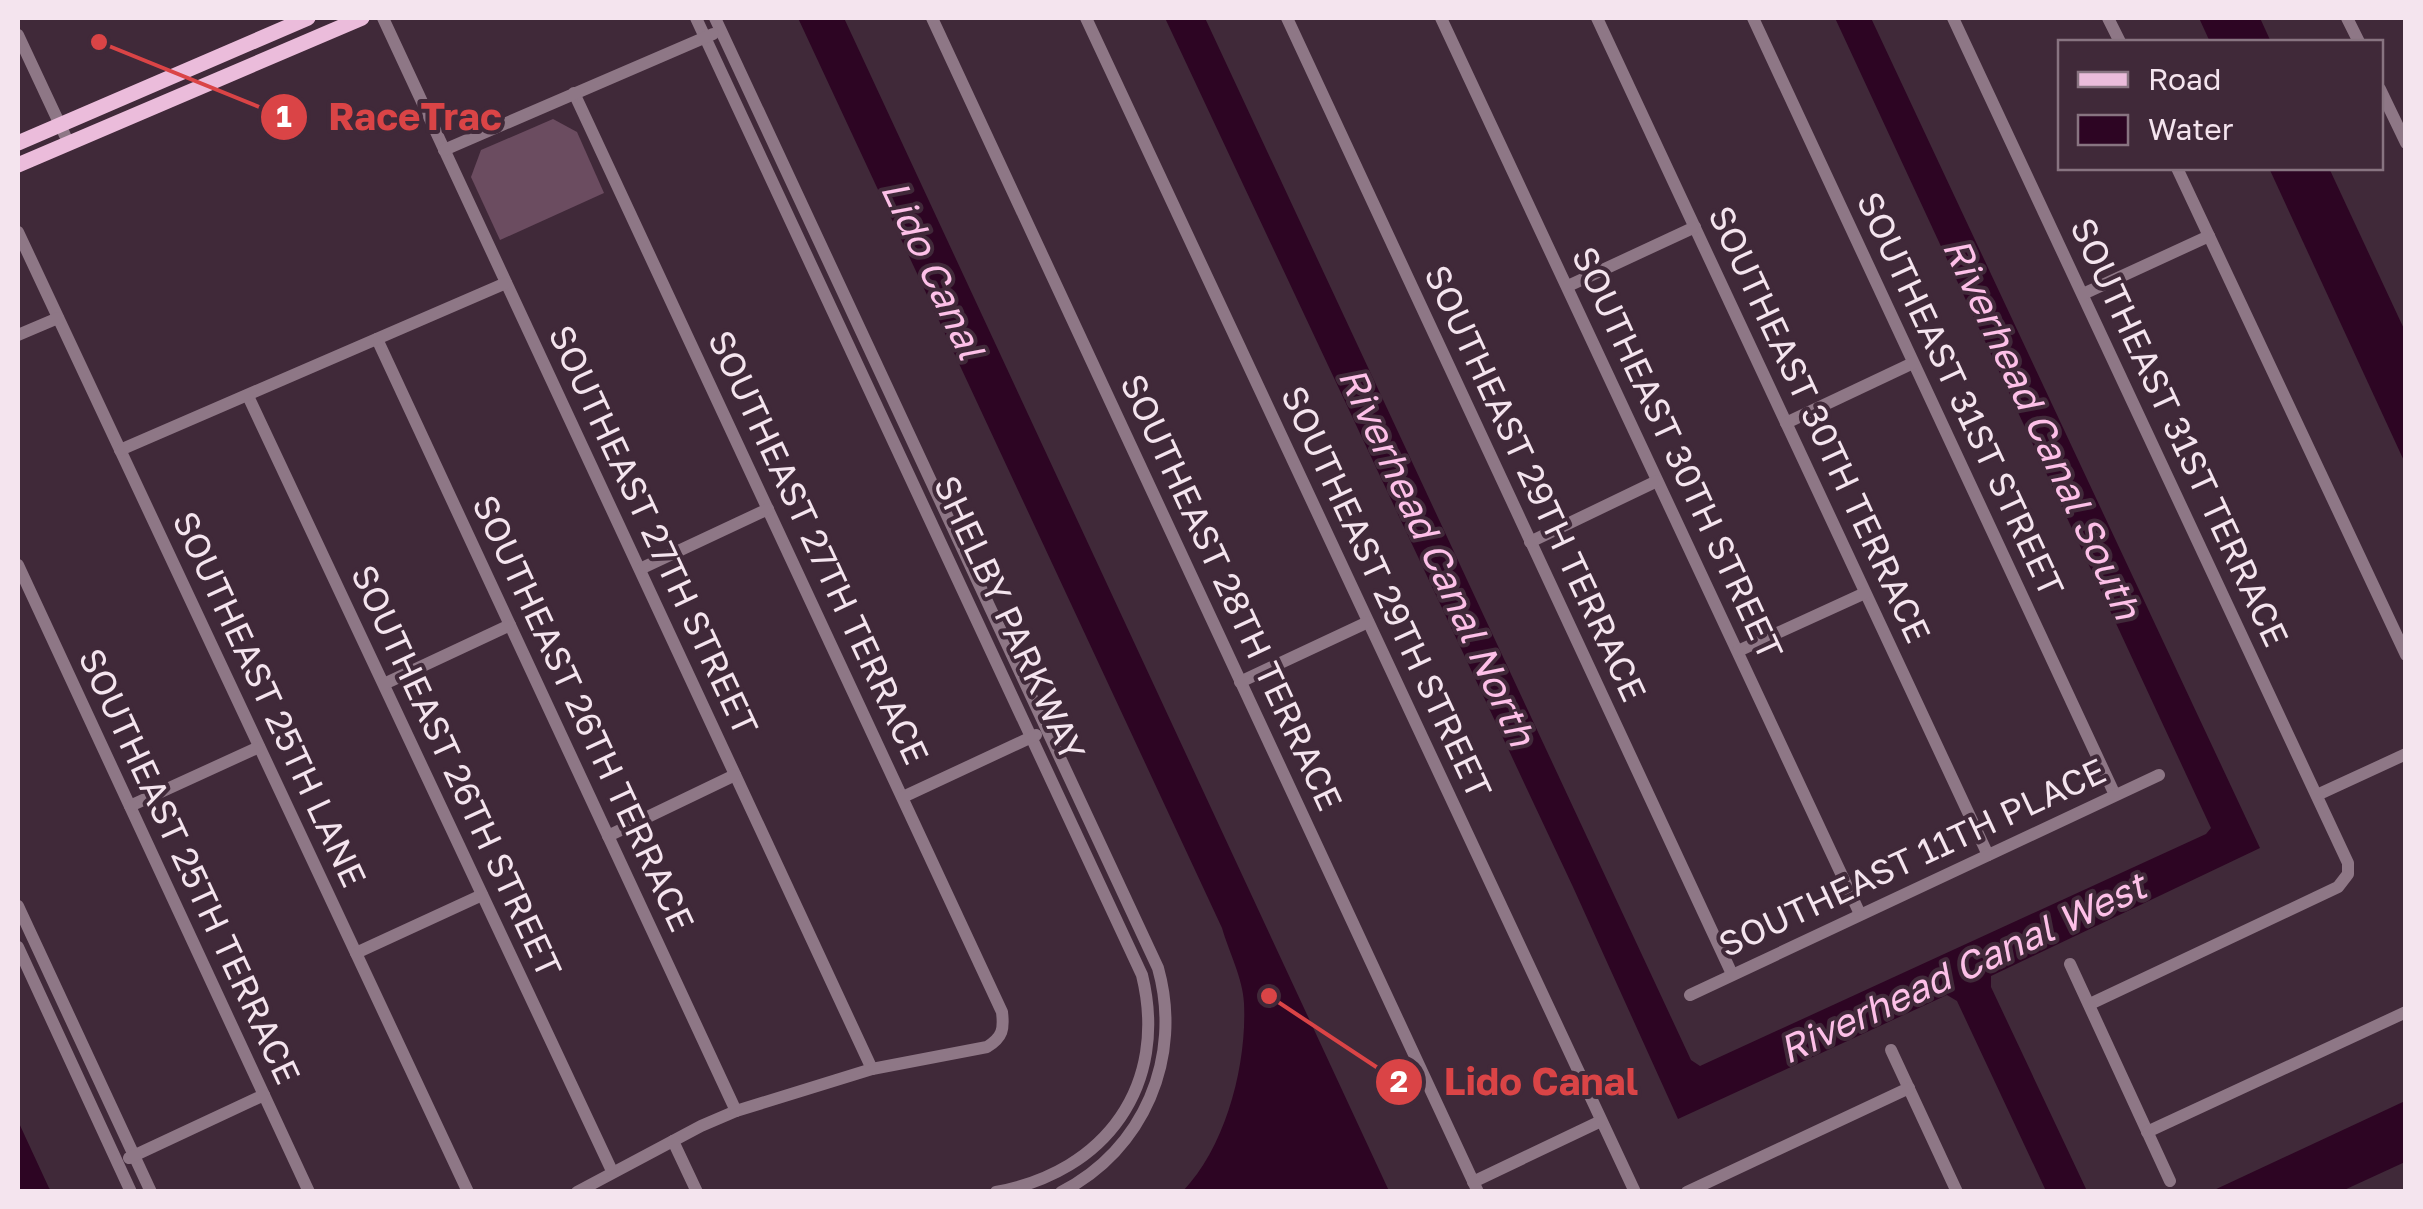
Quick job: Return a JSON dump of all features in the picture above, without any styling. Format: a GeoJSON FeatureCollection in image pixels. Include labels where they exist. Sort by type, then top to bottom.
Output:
{"type":"FeatureCollection","features":[{"type":"Feature","properties":{"kind":"main road"},"geometry":{"type":"LineString","coordinates":[[18,143],[308,18]]}},
{"type":"Feature","properties":{"kind":"main road"},"geometry":{"type":"LineString","coordinates":[[18,165],[362,18]]}},
{"type":"Feature","properties":{"kind":"street","name":"SOUTHEAST 27TH STREET"},"geometry":{"type":"LineString","coordinates":[[383,18],[872,1068]]}},
{"type":"Feature","properties":{"kind":"street","name":"SHELBY PARKWAY"},"geometry":{"type":"LineString","coordinates":[[696,18],[1137,962],[1147,1004],[1148,1033],[1142,1074],[1126,1110],[1102,1140],[1068,1166],[1042,1180],[996,1192]]}},
{"type":"Feature","properties":{"kind":"street","name":"SOUTHEAST 28TH TERRACE"},"geometry":{"type":"LineString","coordinates":[[932,18],[1476,1187]]}},
{"type":"Feature","properties":{"kind":"street","name":"SOUTHEAST 29TH STREET"},"geometry":{"type":"LineString","coordinates":[[1086,18],[1635,1192]]}},
{"type":"Feature","properties":{"kind":"street","name":"SOUTHEAST 29TH TERRACE"},"geometry":{"type":"LineString","coordinates":[[1286,18],[1732,974]]}},
{"type":"Feature","properties":{"kind":"street","name":"SOUTHEAST 30TH STREET"},"geometry":{"type":"LineString","coordinates":[[1441,18],[1860,914]]}},
{"type":"Feature","properties":{"kind":"street","name":"SOUTHEAST 30TH TERRACE"},"geometry":{"type":"LineString","coordinates":[[1597,18],[1988,855]]}},
{"type":"Feature","properties":{"kind":"street","name":"SOUTHEAST 31ST STREET"},"geometry":{"type":"LineString","coordinates":[[1753,18],[2115,796]]}},
{"type":"Feature","properties":{"kind":"street","name":"SOUTHEAST 31ST TERRACE"},"geometry":{"type":"LineString","coordinates":[[1953,18],[2348,862],[2348,874],[2338,888],[2090,1004]]}},
{"type":"Feature","properties":{"kind":"street"},"geometry":{"type":"LineString","coordinates":[[444,150],[705,37],[718,24]]}},
{"type":"Feature","properties":{"kind":"street","name":"SHELBY PARKWAY"},"geometry":{"type":"LineString","coordinates":[[718,24],[1153,954],[1162,982],[1167,1021],[1165,1046],[1156,1085],[1140,1121],[1095,1171],[1060,1192]]}},
{"type":"Feature","properties":{"kind":"street"},"geometry":{"type":"LineString","coordinates":[[18,35],[69,144]]}},
{"type":"Feature","properties":{"kind":"street","name":"SOUTHEAST 27TH TERRACE"},"geometry":{"type":"LineString","coordinates":[[574,93],[1002,1012],[1004,1028],[998,1040],[987,1047],[872,1068]]}},
{"type":"Feature","properties":{"kind":"street"},"geometry":{"type":"LineString","coordinates":[[2383,94],[2402,124],[2406,143]]}},
{"type":"Feature","properties":{"kind":"street"},"geometry":{"type":"LineString","coordinates":[[2178,170],[2406,655]]}},
{"type":"Feature","properties":{"kind":"street"},"geometry":{"type":"LineString","coordinates":[[1568,286],[1694,227]]}},
{"type":"Feature","properties":{"kind":"street","name":"SOUTHEAST 25TH LANE"},"geometry":{"type":"LineString","coordinates":[[18,232],[468,1192]]}},
{"type":"Feature","properties":{"kind":"street"},"geometry":{"type":"LineString","coordinates":[[2083,294],[2208,236]]}},
{"type":"Feature","properties":{"kind":"street"},"geometry":{"type":"LineString","coordinates":[[120,450],[506,282]]}},
{"type":"Feature","properties":{"kind":"street"},"geometry":{"type":"LineString","coordinates":[[18,336],[58,318]]}},
{"type":"Feature","properties":{"kind":"street","name":"SOUTHEAST 26TH TERRACE"},"geometry":{"type":"LineString","coordinates":[[377,340],[736,1111]]}},
{"type":"Feature","properties":{"kind":"street"},"geometry":{"type":"LineString","coordinates":[[1786,423],[1913,363]]}},
{"type":"Feature","properties":{"kind":"street","name":"SOUTHEAST 26TH STREET"},"geometry":{"type":"LineString","coordinates":[[248,396],[612,1171]]}},
{"type":"Feature","properties":{"kind":"street"},"geometry":{"type":"LineString","coordinates":[[1530,542],[1657,481]]}},
{"type":"Feature","properties":{"kind":"street"},"geometry":{"type":"LineString","coordinates":[[640,570],[768,509]]}},
{"type":"Feature","properties":{"kind":"street","name":"SOUTHEAST 25TH TERRACE"},"geometry":{"type":"LineString","coordinates":[[18,565],[309,1192]]}},
{"type":"Feature","properties":{"kind":"street"},"geometry":{"type":"LineString","coordinates":[[1738,651],[1865,593]]}},
{"type":"Feature","properties":{"kind":"street"},"geometry":{"type":"LineString","coordinates":[[1240,682],[1368,622]]}},
{"type":"Feature","properties":{"kind":"street"},"geometry":{"type":"LineString","coordinates":[[384,684],[510,625]]}},
{"type":"Feature","properties":{"kind":"street"},"geometry":{"type":"LineString","coordinates":[[903,798],[1048,730]]}},
{"type":"Feature","properties":{"kind":"street"},"geometry":{"type":"LineString","coordinates":[[130,806],[259,746]]}},
{"type":"Feature","properties":{"kind":"street"},"geometry":{"type":"LineString","coordinates":[[2317,795],[2406,754]]}},
{"type":"Feature","properties":{"kind":"street","name":"SOUTHEAST 11TH PLACE"},"geometry":{"type":"LineString","coordinates":[[1690,994],[2159,775]]}},
{"type":"Feature","properties":{"kind":"street"},"geometry":{"type":"LineString","coordinates":[[608,836],[736,776]]}},
{"type":"Feature","properties":{"kind":"street"},"geometry":{"type":"LineString","coordinates":[[356,953],[482,895]]}},
{"type":"Feature","properties":{"kind":"street"},"geometry":{"type":"LineString","coordinates":[[18,906],[151,1192]]}},
{"type":"Feature","properties":{"kind":"street"},"geometry":{"type":"LineString","coordinates":[[18,948],[131,1192]]}},
{"type":"Feature","properties":{"kind":"street"},"geometry":{"type":"LineString","coordinates":[[1137,962],[1153,954]]}},
{"type":"Feature","properties":{"kind":"street"},"geometry":{"type":"LineString","coordinates":[[2070,964],[2170,1182]]}},
{"type":"Feature","properties":{"kind":"street"},"geometry":{"type":"LineString","coordinates":[[2147,1132],[2406,1012]]}},
{"type":"Feature","properties":{"kind":"street"},"geometry":{"type":"LineString","coordinates":[[1891,1050],[1957,1192]]}},
{"type":"Feature","properties":{"kind":"street"},"geometry":{"type":"LineString","coordinates":[[577,1192],[736,1111],[872,1068]]}},
{"type":"Feature","properties":{"kind":"street"},"geometry":{"type":"LineString","coordinates":[[1687,1192],[1909,1088]]}},
{"type":"Feature","properties":{"kind":"street"},"geometry":{"type":"LineString","coordinates":[[118,1164],[264,1095]]}},
{"type":"Feature","properties":{"kind":"street"},"geometry":{"type":"LineString","coordinates":[[1476,1187],[1601,1121]]}},
{"type":"Feature","properties":{"kind":"street"},"geometry":{"type":"LineString","coordinates":[[673,1141],[697,1192]]}},
{"type":"Feature","properties":{"kind":"shaded area"},"geometry":{"type":"Polygon","coordinates":[[[553,119],[577,132],[604,193],[500,240],[471,177],[481,150],[553,119]]]}},
{"type":"Feature","properties":{"kind":"water"},"geometry":{"type":"Polygon","coordinates":[[[798,18],[844,18],[1389,1191],[1183,1191],[1211,1151],[1231,1103],[1244,1027],[1238,975],[1222,928],[798,18]]]}},
{"type":"Feature","properties":{"kind":"water"},"geometry":{"type":"Polygon","coordinates":[[[1165,18],[1205,18],[1691,1060],[1700,1066],[2206,834],[2211,828],[1835,18],[1871,18],[2260,848],[1991,976],[1991,987],[2087,1191],[2046,1191],[1957,1001],[1947,995],[1678,1119],[1165,18]]]}},
{"type":"Feature","properties":{"kind":"water"},"geometry":{"type":"Polygon","coordinates":[[[2199,18],[2260,18],[2270,40],[2209,40],[2199,18]]]}},
{"type":"Feature","properties":{"kind":"water"},"geometry":{"type":"Polygon","coordinates":[[[2270,170],[2330,170],[2405,331],[2405,463],[2270,170]]]}},
{"type":"Feature","properties":{"kind":"water"},"geometry":{"type":"Polygon","coordinates":[[[2405,1101],[2405,1162],[2342,1191],[2212,1191],[2405,1101]]]}},
{"type":"Feature","properties":{"kind":"water"},"geometry":{"type":"Polygon","coordinates":[[[18,1121],[49,1188],[52,1191],[18,1191],[18,1121]]]}},
{"type":"Feature","properties":{"kind":"place","name":"RaceTrac"},"geometry":{"type":"Point","coordinates":[99,42]}},
{"type":"Feature","properties":{"kind":"place","name":"Lido Canal"},"geometry":{"type":"Point","coordinates":[1269,996]}},
{"type":"Feature","properties":{"kind":"water label","name":"Riverhead Canal South"},"geometry":{"type":"Point","coordinates":[2043,428]}},
{"type":"Feature","properties":{"kind":"water label","name":"Riverhead Canal North"},"geometry":{"type":"Point","coordinates":[1438,556]}},
{"type":"Feature","properties":{"kind":"water label","name":"Riverhead Canal West"},"geometry":{"type":"Point","coordinates":[1962,967]}}]}
